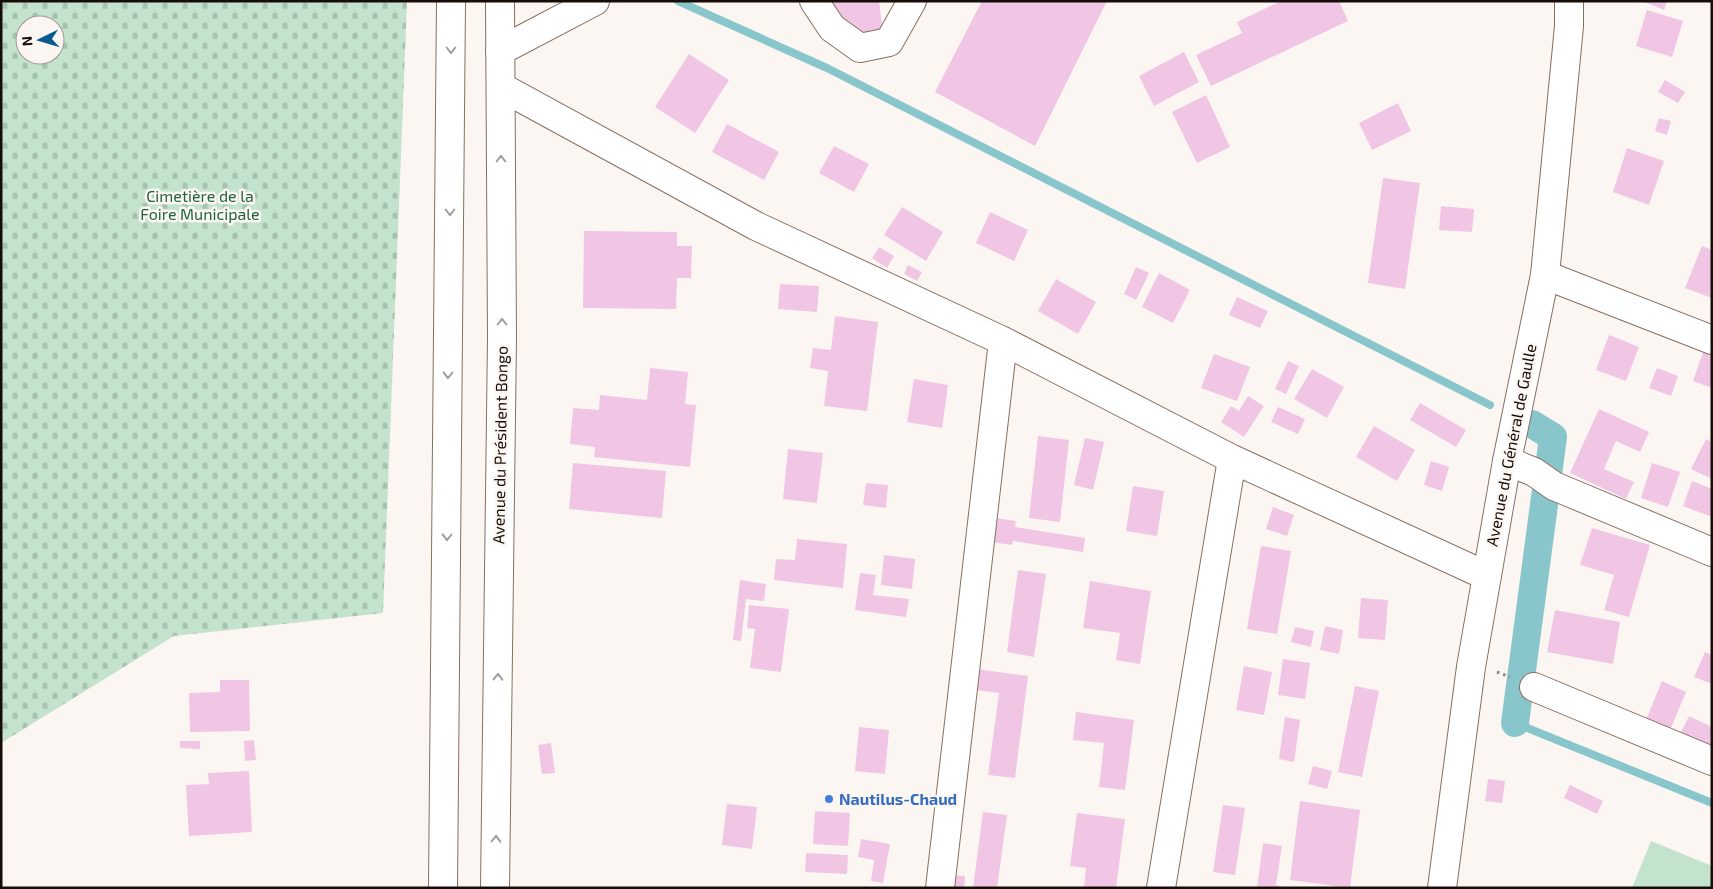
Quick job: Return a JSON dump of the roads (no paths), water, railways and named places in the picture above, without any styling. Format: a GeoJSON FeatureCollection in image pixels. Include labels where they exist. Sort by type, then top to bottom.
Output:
{"type":"FeatureCollection","features":[{"type":"Feature","properties":{"kind":"street"},"geometry":{"type":"LineString","coordinates":[[443,888],[452,1]]}},
{"type":"Feature","properties":{"kind":"street","name":"Avenue du Président Bongo"},"geometry":{"type":"LineString","coordinates":[[495,888],[502,337],[500,1]]}},
{"type":"Feature","properties":{"kind":"street"},"geometry":{"type":"LineString","coordinates":[[500,51],[595,1]]}},
{"type":"Feature","properties":{"kind":"street"},"geometry":{"type":"LineString","coordinates":[[814,1],[832,28],[860,48],[889,42],[912,1]]}},
{"type":"Feature","properties":{"kind":"street","name":"Avenue du Général de Gaulle"},"geometry":{"type":"LineString","coordinates":[[1442,888],[1470,676],[1507,461],[1545,275],[1569,26],[1569,1]]}},
{"type":"Feature","properties":{"kind":"street"},"geometry":{"type":"LineString","coordinates":[[501,87],[756,226],[1004,341],[1232,459],[1487,576]]}},
{"type":"Feature","properties":{"kind":"street"},"geometry":{"type":"LineString","coordinates":[[1545,275],[1712,340]]}},
{"type":"Feature","properties":{"kind":"street"},"geometry":{"type":"LineString","coordinates":[[940,888],[1004,341]]}},
{"type":"Feature","properties":{"kind":"street"},"geometry":{"type":"LineString","coordinates":[[1161,888],[1232,459]]}},
{"type":"Feature","properties":{"kind":"street"},"geometry":{"type":"LineString","coordinates":[[1507,461],[1712,552]]}},
{"type":"Feature","properties":{"kind":"street"},"geometry":{"type":"LineString","coordinates":[[1534,687],[1712,761]]}},
{"type":"Feature","properties":{"kind":"waterway"},"geometry":{"type":"LineString","coordinates":[[678,1],[827,68],[1490,405]]}},
{"type":"Feature","properties":{"kind":"waterway"},"geometry":{"type":"LineString","coordinates":[[1515,723],[1553,437],[1532,424]]}},
{"type":"Feature","properties":{"kind":"waterway"},"geometry":{"type":"LineString","coordinates":[[1515,723],[1712,803]]}},
{"type":"Feature","properties":{"kind":"place","name":"Nautilus-Chaud"},"geometry":{"type":"Point","coordinates":[829,799]}},
{"type":"Feature","properties":{"kind":"park label","name":"Cimetière de la Foire Municipale"},"geometry":{"type":"Point","coordinates":[200,205]}}]}
